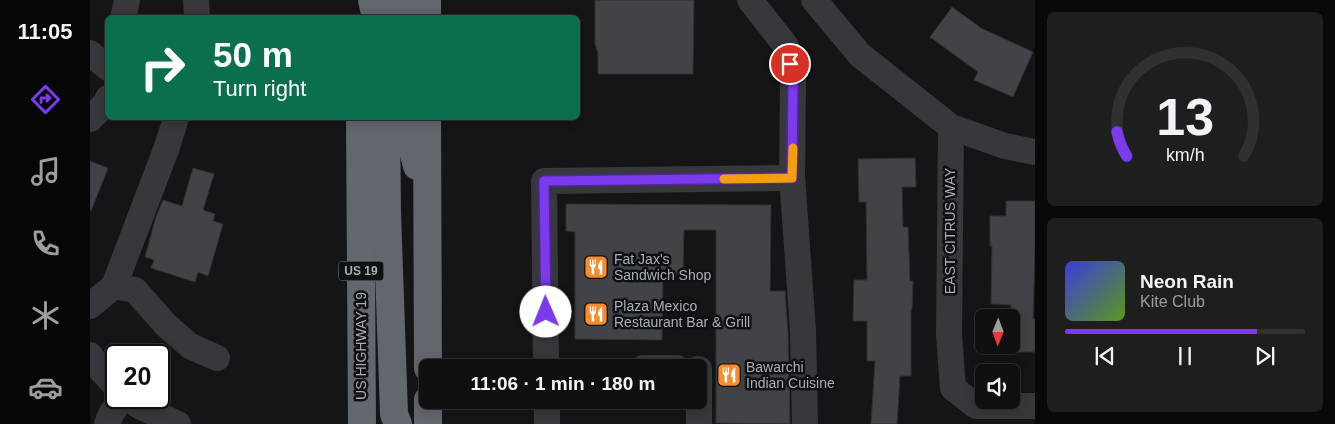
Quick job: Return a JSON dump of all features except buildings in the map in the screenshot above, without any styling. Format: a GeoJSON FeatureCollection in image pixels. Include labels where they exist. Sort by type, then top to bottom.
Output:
{"type":"FeatureCollection","features":[{"type":"Feature","properties":{"kind":"highway"},"geometry":{"type":"LineString","coordinates":[[360,0],[360,15]]}},
{"type":"Feature","properties":{"kind":"highway"},"geometry":{"type":"LineString","coordinates":[[372,0],[375,15]]}},
{"type":"Feature","properties":{"kind":"highway"},"geometry":{"type":"LineString","coordinates":[[400,0],[400,15]]}},
{"type":"Feature","properties":{"kind":"highway"},"geometry":{"type":"LineString","coordinates":[[427,0],[427,15]]}},
{"type":"Feature","properties":{"kind":"highway","name":"US HIGHWAY 19"},"geometry":{"type":"LineString","coordinates":[[360,120],[362,424]]}},
{"type":"Feature","properties":{"kind":"highway"},"geometry":{"type":"LineString","coordinates":[[386,120],[387,212],[394,414],[398,424]]}},
{"type":"Feature","properties":{"kind":"highway"},"geometry":{"type":"LineString","coordinates":[[406,120],[427,206]]}},
{"type":"Feature","properties":{"kind":"highway"},"geometry":{"type":"LineString","coordinates":[[427,120],[428,359]]}},
{"type":"Feature","properties":{"kind":"street"},"geometry":{"type":"LineString","coordinates":[[124,15],[127,0]]}},
{"type":"Feature","properties":{"kind":"street"},"geometry":{"type":"LineString","coordinates":[[196,0],[196,15]]}},
{"type":"Feature","properties":{"kind":"street"},"geometry":{"type":"LineString","coordinates":[[750,0],[786,46],[793,82],[792,176],[804,331],[805,424]]}},
{"type":"Feature","properties":{"kind":"street"},"geometry":{"type":"LineString","coordinates":[[814,0],[860,55],[951,127],[1005,146],[1035,152]]}},
{"type":"Feature","properties":{"kind":"street"},"geometry":{"type":"LineString","coordinates":[[90,53],[105,66]]}},
{"type":"Feature","properties":{"kind":"street"},"geometry":{"type":"LineString","coordinates":[[90,119],[105,104]]}},
{"type":"Feature","properties":{"kind":"street"},"geometry":{"type":"LineString","coordinates":[[90,306],[114,286],[175,120]]}},
{"type":"Feature","properties":{"kind":"street","name":"EAST CITRUS WAY"},"geometry":{"type":"LineString","coordinates":[[951,127],[949,335],[953,388],[974,415]]}},
{"type":"Feature","properties":{"kind":"street"},"geometry":{"type":"LineString","coordinates":[[546,359],[544,181],[792,178],[792,176]]}},
{"type":"Feature","properties":{"kind":"street"},"geometry":{"type":"LineString","coordinates":[[114,286],[135,290],[166,325],[190,346],[217,358]]}},
{"type":"Feature","properties":{"kind":"street"},"geometry":{"type":"LineString","coordinates":[[90,355],[105,374]]}},
{"type":"Feature","properties":{"kind":"street"},"geometry":{"type":"LineString","coordinates":[[974,415],[1035,406]]}},
{"type":"Feature","properties":{"kind":"street"},"geometry":{"type":"LineString","coordinates":[[107,424],[114,409]]}},
{"type":"Feature","properties":{"kind":"street"},"geometry":{"type":"LineString","coordinates":[[145,409],[178,424]]}},
{"type":"Feature","properties":{"kind":"street"},"geometry":{"type":"LineString","coordinates":[[547,409],[547,424]]}},
{"type":"Feature","properties":{"kind":"street"},"geometry":{"type":"LineString","coordinates":[[700,409],[700,424]]}},
{"type":"Feature","properties":{"kind":"slow traffic"},"geometry":{"type":"LineString","coordinates":[[724,179],[792,178],[793,148]]}},
{"type":"Feature","properties":{"kind":"place","name":"Fat Jax's Sandwich Shop"},"geometry":{"type":"Point","coordinates":[596,267]}},
{"type":"Feature","properties":{"kind":"place","name":"Plaza Mexico Restaurant Bar & Grill"},"geometry":{"type":"Point","coordinates":[596,314]}},
{"type":"Feature","properties":{"kind":"place","name":"Bawarchi Indian Cuisine"},"geometry":{"type":"Point","coordinates":[729,375]}},
{"type":"Feature","properties":{"kind":"route"},"geometry":{"type":"LineString","coordinates":[[546,312],[544,181],[792,178],[793,82],[790,64]]}}]}
